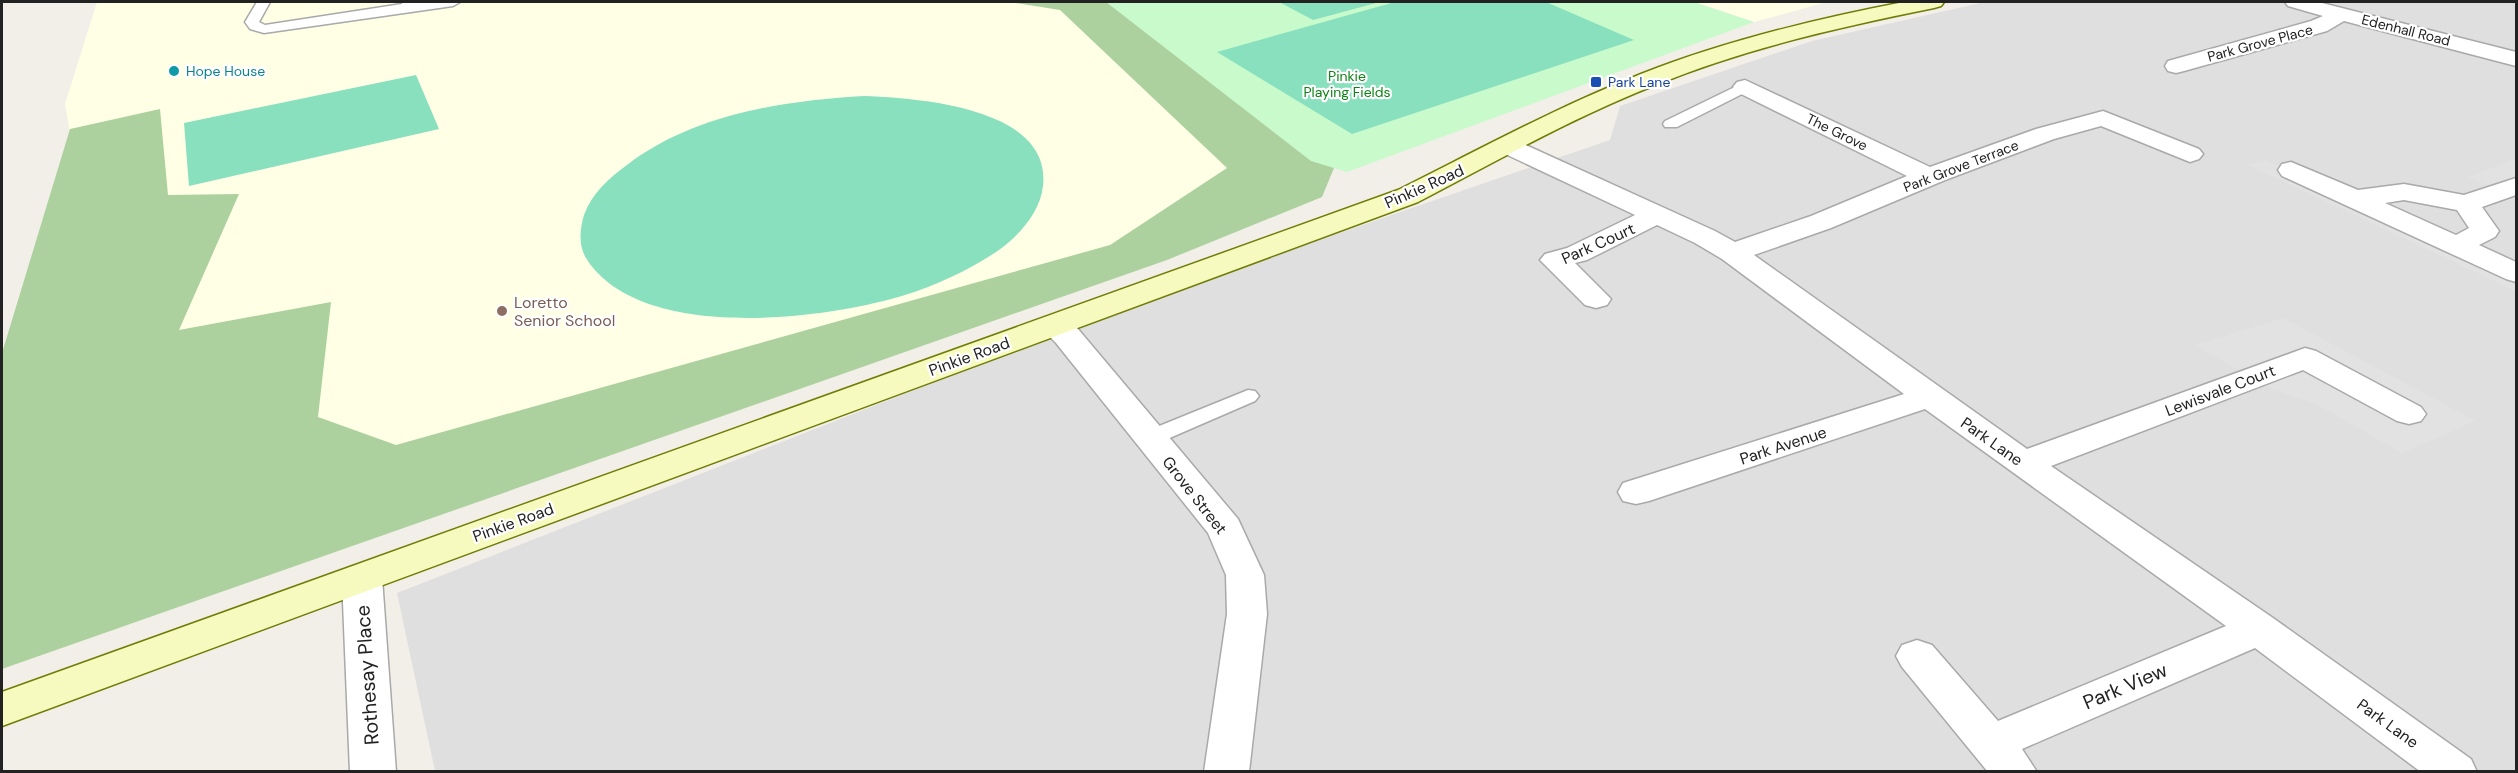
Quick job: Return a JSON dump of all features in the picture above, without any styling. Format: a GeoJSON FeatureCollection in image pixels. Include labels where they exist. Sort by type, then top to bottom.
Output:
{"type":"FeatureCollection","features":[{"type":"Feature","properties":{"kind":"main road","name":"Pinkie Road"},"geometry":{"type":"LineString","coordinates":[[2,709],[1408,196],[1576,112],[1650,79],[1749,45],[1859,16],[1934,2]]}},
{"type":"Feature","properties":{"kind":"street","name":"Edenhall Road"},"geometry":{"type":"LineString","coordinates":[[2295,2],[2517,59]]}},
{"type":"Feature","properties":{"kind":"street","name":"Park Grove Place"},"geometry":{"type":"LineString","coordinates":[[2176,66],[2319,26],[2342,14]]}},
{"type":"Feature","properties":{"kind":"street","name":"The Grove"},"geometry":{"type":"LineString","coordinates":[[1745,87],[1929,177]]}},
{"type":"Feature","properties":{"kind":"street","name":"Park Grove Terrace"},"geometry":{"type":"LineString","coordinates":[[1732,254],[1821,222],[1929,177],[2045,134],[2103,118],[2190,154]]}},
{"type":"Feature","properties":{"kind":"street","name":"Park Lane"},"geometry":{"type":"LineString","coordinates":[[1508,146],[1705,237],[1732,254],[2455,771]]}},
{"type":"Feature","properties":{"kind":"street"},"geometry":{"type":"LineString","coordinates":[[2290,170],[2517,273]]}},
{"type":"Feature","properties":{"kind":"street"},"geometry":{"type":"LineString","coordinates":[[2355,199],[2404,192],[2466,203],[2517,186]]}},
{"type":"Feature","properties":{"kind":"street"},"geometry":{"type":"LineString","coordinates":[[2456,246],[2485,231],[2466,203]]}},
{"type":"Feature","properties":{"kind":"street","name":"Park Court"},"geometry":{"type":"LineString","coordinates":[[1596,299],[1555,260],[1577,254],[1657,215]]}},
{"type":"Feature","properties":{"kind":"street","name":"Grove Street"},"geometry":{"type":"LineString","coordinates":[[1054,325],[1067,336],[1225,528],[1245,575],[1247,614],[1226,771]]}},
{"type":"Feature","properties":{"kind":"street","name":"Lewisvale Court"},"geometry":{"type":"LineString","coordinates":[[2024,463],[2306,358],[2409,414]]}},
{"type":"Feature","properties":{"kind":"street","name":"Park Avenue"},"geometry":{"type":"LineString","coordinates":[[1636,492],[1929,397]]}},
{"type":"Feature","properties":{"kind":"street","name":"Rothesay Place"},"geometry":{"type":"LineString","coordinates":[[362,578],[373,771]]}},
{"type":"Feature","properties":{"kind":"street","name":"Park View"},"geometry":{"type":"LineString","coordinates":[[1917,656],[2003,757],[2259,629]]}},
{"type":"Feature","properties":{"kind":"lane"},"geometry":{"type":"LineString","coordinates":[[263,2],[252,22],[255,26],[264,29],[409,4],[453,2]]}},
{"type":"Feature","properties":{"kind":"lane"},"geometry":{"type":"LineString","coordinates":[[1671,124],[1745,87]]}},
{"type":"Feature","properties":{"kind":"lane"},"geometry":{"type":"LineString","coordinates":[[1150,438],[1248,396]]}},
{"type":"Feature","properties":{"kind":"shaded area","name":"Loretto Senior School"},"geometry":{"type":"Polygon","coordinates":[[[97,2],[1106,2],[1308,194],[2,645],[75,160],[65,104],[97,2]]]}},
{"type":"Feature","properties":{"kind":"shaded area"},"geometry":{"type":"Polygon","coordinates":[[[1694,2],[1827,2],[1754,22],[1694,2]]]}},
{"type":"Feature","properties":{"kind":"shaded area"},"geometry":{"type":"Polygon","coordinates":[[[1985,2],[2516,2],[2516,771],[435,771],[397,593],[1001,356],[1249,264],[1610,140],[1620,106],[1812,41],[1985,2]]]}},
{"type":"Feature","properties":{"kind":"shaded area"},"geometry":{"type":"Polygon","coordinates":[[[2516,159],[2516,178],[2491,187],[2468,177],[2516,159]]]}},
{"type":"Feature","properties":{"kind":"shaded area"},"geometry":{"type":"Polygon","coordinates":[[[2265,160],[2516,277],[2516,291],[2248,165],[2265,160]]]}},
{"type":"Feature","properties":{"kind":"shaded area"},"geometry":{"type":"Polygon","coordinates":[[[2283,318],[2476,421],[2402,453],[2316,404],[2274,390],[2195,345],[2283,318]]]}},
{"type":"Feature","properties":{"kind":"green space"},"geometry":{"type":"Polygon","coordinates":[[[1009,2],[1120,2],[1204,56],[1334,168],[1322,197],[1167,260],[2,669],[2,353],[70,129],[160,109],[168,195],[239,194],[179,330],[331,302],[318,417],[396,445],[1110,245],[1227,168],[1060,10],[1009,2]]]}},
{"type":"Feature","properties":{"kind":"green space","name":"Pinkie Playing Fields"},"geometry":{"type":"Polygon","coordinates":[[[1106,2],[1694,2],[1754,22],[1347,172],[1311,161],[1106,2]]]}},
{"type":"Feature","properties":{"kind":"green space"},"geometry":{"type":"Polygon","coordinates":[[[1279,2],[1380,2],[1313,20],[1279,2]]]}},
{"type":"Feature","properties":{"kind":"green space"},"geometry":{"type":"Polygon","coordinates":[[[1395,2],[1546,2],[1634,40],[1352,134],[1217,52],[1395,2]]]}},
{"type":"Feature","properties":{"kind":"green space"},"geometry":{"type":"Polygon","coordinates":[[[416,75],[439,129],[189,186],[184,123],[416,75]]]}},
{"type":"Feature","properties":{"kind":"green space"},"geometry":{"type":"Polygon","coordinates":[[[864,96],[916,100],[977,112],[1004,123],[1026,139],[1040,160],[1043,186],[1037,206],[1027,224],[986,259],[929,287],[870,304],[782,317],[735,318],[689,314],[647,303],[612,285],[586,258],[582,248],[581,231],[587,207],[614,175],[653,148],[681,133],[740,113],[802,102],[864,96]]]}},
{"type":"Feature","properties":{"kind":"place","name":"Hope House"},"geometry":{"type":"Point","coordinates":[174,71]}},
{"type":"Feature","properties":{"kind":"place","name":"Park Lane"},"geometry":{"type":"Point","coordinates":[1596,82]}},
{"type":"Feature","properties":{"kind":"place","name":"Loretto Senior School"},"geometry":{"type":"Point","coordinates":[502,311]}}]}
